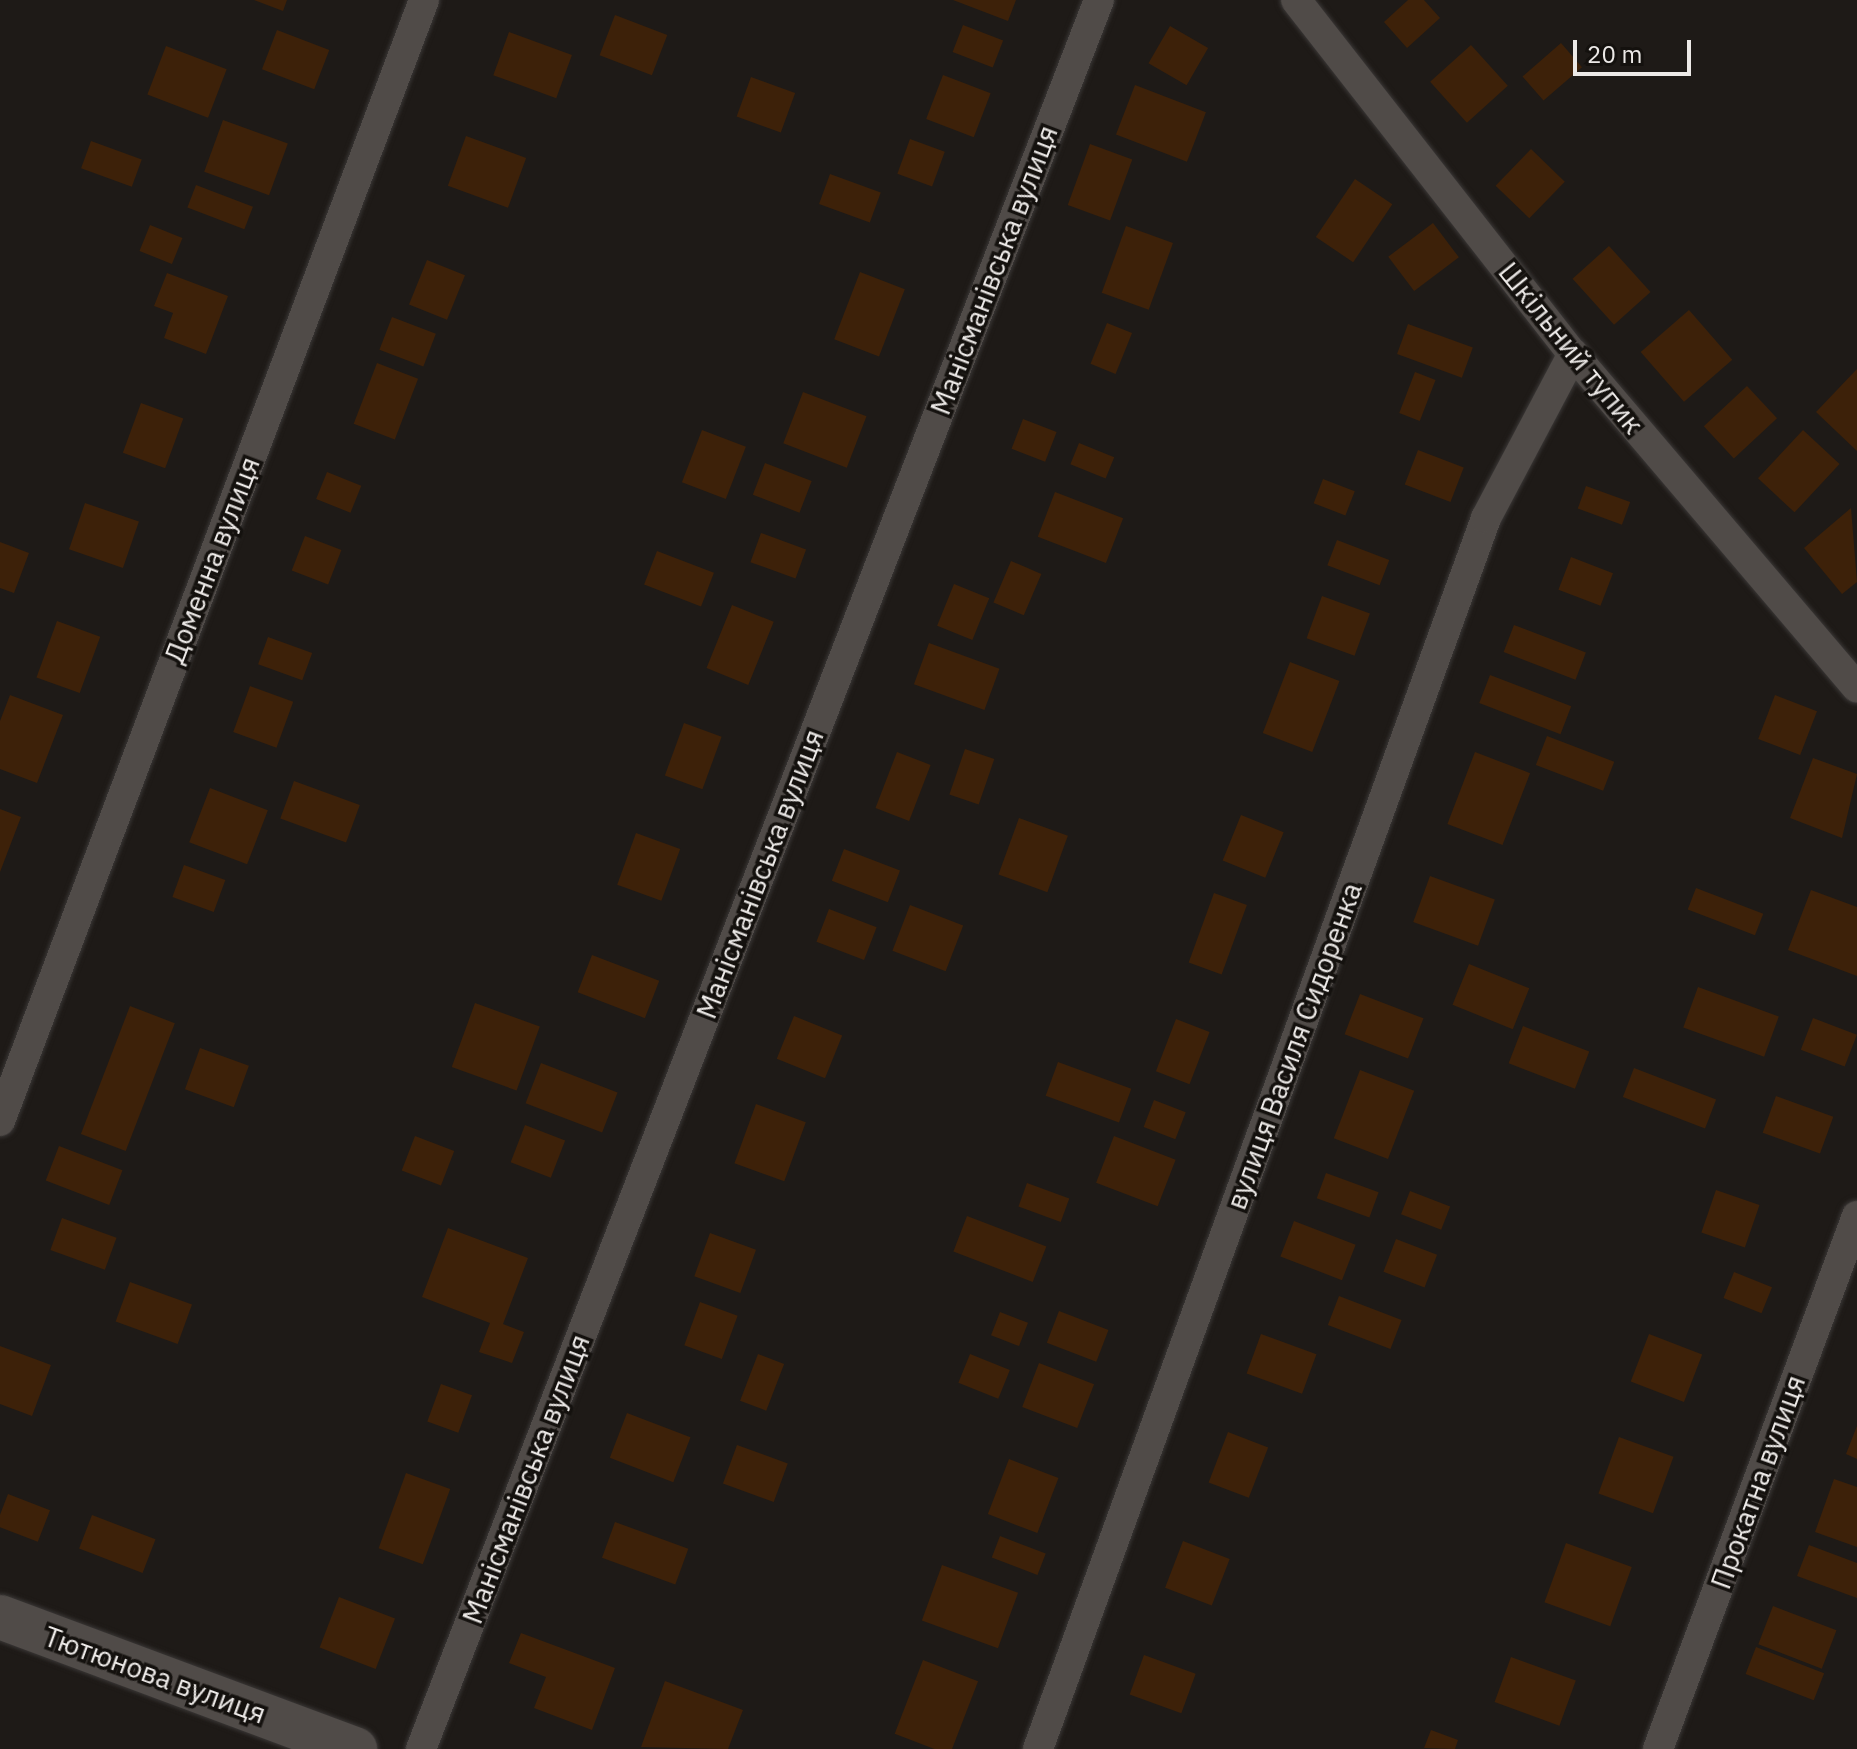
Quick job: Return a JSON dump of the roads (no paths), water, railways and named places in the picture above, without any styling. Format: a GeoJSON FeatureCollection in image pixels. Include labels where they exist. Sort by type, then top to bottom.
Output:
{"type":"FeatureCollection","features":[{"type":"Feature","properties":{"kind":"street","name":"Доменна вулиця"},"geometry":{"type":"LineString","coordinates":[[0,1121],[424,0]]}},
{"type":"Feature","properties":{"kind":"street","name":"Манісманівська вулиця"},"geometry":{"type":"LineString","coordinates":[[421,1749],[1099,0]]}},
{"type":"Feature","properties":{"kind":"street","name":"Шкільний тупик"},"geometry":{"type":"LineString","coordinates":[[1296,0],[1573,354],[1857,688]]}},
{"type":"Feature","properties":{"kind":"street","name":"вулиця Василя Сидоренка"},"geometry":{"type":"LineString","coordinates":[[1038,1749],[1486,518],[1573,354]]}},
{"type":"Feature","properties":{"kind":"street","name":"Прокатна вулиця"},"geometry":{"type":"LineString","coordinates":[[1658,1749],[1857,1216]]}},
{"type":"Feature","properties":{"kind":"street","name":"Тютюнова вулиця"},"geometry":{"type":"LineString","coordinates":[[0,1617],[355,1749]]}}]}
